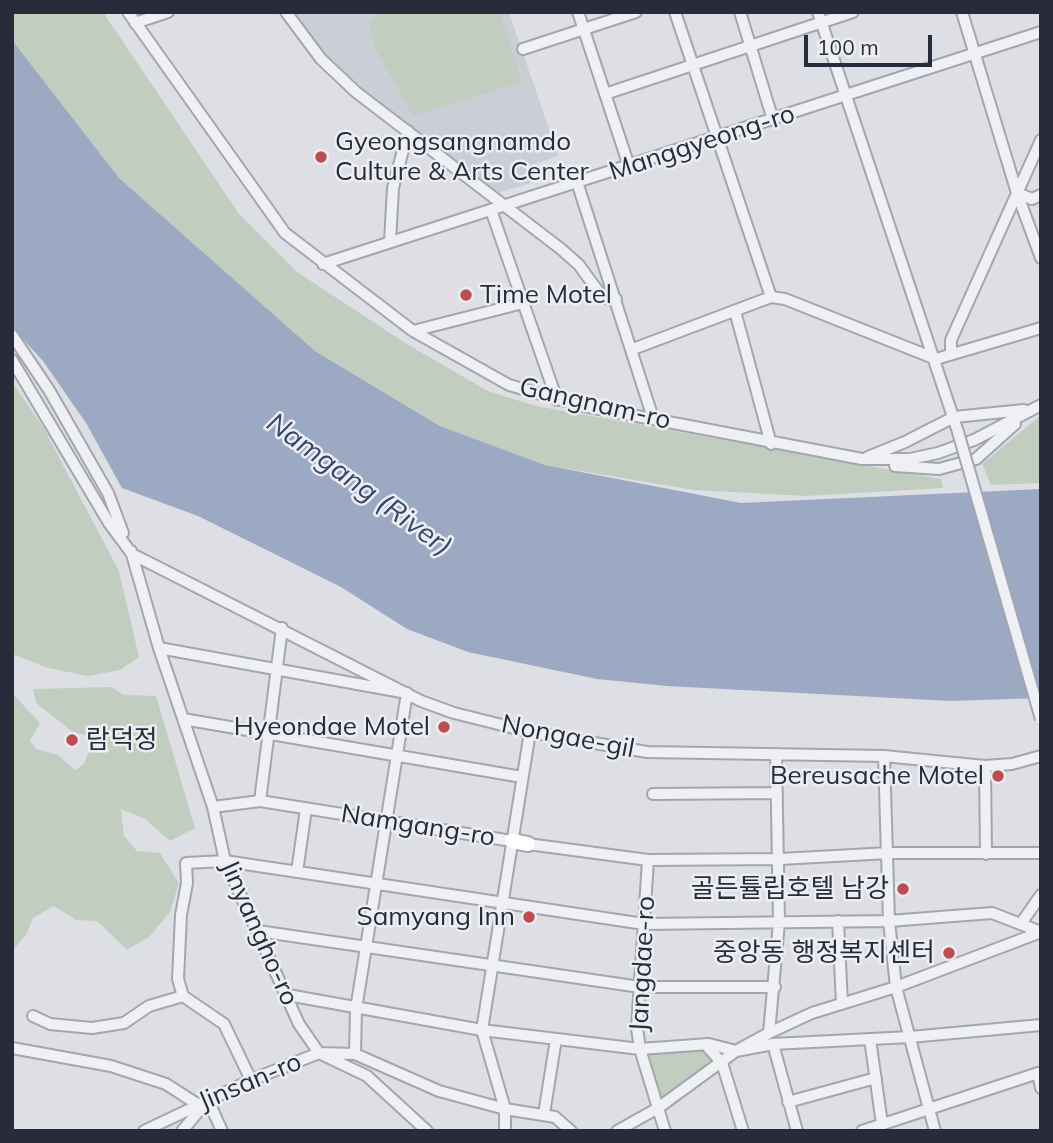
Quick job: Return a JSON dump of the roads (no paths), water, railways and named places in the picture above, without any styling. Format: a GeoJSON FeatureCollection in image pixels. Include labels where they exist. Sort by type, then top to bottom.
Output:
{"type":"FeatureCollection","features":[{"type":"Feature","properties":{"kind":"main road","name":"Namgang-ro"},"geometry":{"type":"LineString","coordinates":[[512,841],[528,844]]}},
{"type":"Feature","properties":{"kind":"street","name":"Gangnam-ro"},"geometry":{"type":"LineString","coordinates":[[128,12],[278,224],[323,264],[413,331],[509,385],[556,400],[862,459],[910,459],[938,453],[974,440],[1036,408]]}},
{"type":"Feature","properties":{"kind":"street"},"geometry":{"type":"LineString","coordinates":[[135,23],[168,12]]}},
{"type":"Feature","properties":{"kind":"street"},"geometry":{"type":"LineString","coordinates":[[286,12],[321,59],[356,92],[561,249],[579,265],[603,298],[616,299]]}},
{"type":"Feature","properties":{"kind":"street"},"geometry":{"type":"LineString","coordinates":[[578,12],[629,166]]}},
{"type":"Feature","properties":{"kind":"street"},"geometry":{"type":"LineString","coordinates":[[523,49],[636,12]]}},
{"type":"Feature","properties":{"kind":"street"},"geometry":{"type":"LineString","coordinates":[[675,12],[771,297]]}},
{"type":"Feature","properties":{"kind":"street"},"geometry":{"type":"LineString","coordinates":[[740,12],[773,120]]}},
{"type":"Feature","properties":{"kind":"street"},"geometry":{"type":"LineString","coordinates":[[605,94],[751,47],[819,18],[853,12]]}},
{"type":"Feature","properties":{"kind":"street"},"geometry":{"type":"LineString","coordinates":[[962,12],[1017,193],[1041,258]]}},
{"type":"Feature","properties":{"kind":"street"},"geometry":{"type":"LineString","coordinates":[[819,18],[936,359],[1041,719]]}},
{"type":"Feature","properties":{"kind":"street","name":"Manggyeong-ro"},"geometry":{"type":"LineString","coordinates":[[323,264],[1041,32]]}},
{"type":"Feature","properties":{"kind":"street"},"geometry":{"type":"LineString","coordinates":[[390,242],[393,188],[408,131]]}},
{"type":"Feature","properties":{"kind":"street"},"geometry":{"type":"LineString","coordinates":[[951,354],[951,340],[1041,140]]}},
{"type":"Feature","properties":{"kind":"street"},"geometry":{"type":"LineString","coordinates":[[577,182],[633,349],[653,418]]}},
{"type":"Feature","properties":{"kind":"street"},"geometry":{"type":"LineString","coordinates":[[1017,193],[1032,198],[1041,195]]}},
{"type":"Feature","properties":{"kind":"street"},"geometry":{"type":"LineString","coordinates":[[491,210],[556,400]]}},
{"type":"Feature","properties":{"kind":"street"},"geometry":{"type":"LineString","coordinates":[[633,349],[771,297],[785,299],[936,359],[1041,328]]}},
{"type":"Feature","properties":{"kind":"street"},"geometry":{"type":"LineString","coordinates":[[413,331],[523,303]]}},
{"type":"Feature","properties":{"kind":"street"},"geometry":{"type":"LineString","coordinates":[[735,311],[771,443]]}},
{"type":"Feature","properties":{"kind":"street"},"geometry":{"type":"LineString","coordinates":[[12,335],[49,390],[108,493],[132,554],[159,648],[213,807]]}},
{"type":"Feature","properties":{"kind":"street"},"geometry":{"type":"LineString","coordinates":[[12,360],[109,523],[132,554]]}},
{"type":"Feature","properties":{"kind":"street"},"geometry":{"type":"LineString","coordinates":[[862,459],[905,442],[954,417],[1036,408]]}},
{"type":"Feature","properties":{"kind":"street"},"geometry":{"type":"LineString","coordinates":[[862,459],[874,464],[939,470],[976,459],[1036,408]]}},
{"type":"Feature","properties":{"kind":"street","name":"Nongae-gil"},"geometry":{"type":"LineString","coordinates":[[132,554],[407,693],[454,713],[530,732],[647,752],[884,756],[985,766],[1012,764],[1041,755]]}},
{"type":"Feature","properties":{"kind":"street"},"geometry":{"type":"LineString","coordinates":[[260,801],[282,628]]}},
{"type":"Feature","properties":{"kind":"street"},"geometry":{"type":"LineString","coordinates":[[159,648],[407,693],[355,1009],[355,1054]]}},
{"type":"Feature","properties":{"kind":"street"},"geometry":{"type":"LineString","coordinates":[[183,719],[522,777]]}},
{"type":"Feature","properties":{"kind":"street"},"geometry":{"type":"LineString","coordinates":[[505,1131],[505,1109],[482,1030],[530,732]]}},
{"type":"Feature","properties":{"kind":"street"},"geometry":{"type":"LineString","coordinates":[[776,754],[780,859],[779,922],[771,1038],[797,1131]]}},
{"type":"Feature","properties":{"kind":"street"},"geometry":{"type":"LineString","coordinates":[[884,756],[889,921],[896,987],[936,1131]]}},
{"type":"Feature","properties":{"kind":"street"},"geometry":{"type":"LineString","coordinates":[[985,766],[986,854]]}},
{"type":"Feature","properties":{"kind":"street"},"geometry":{"type":"LineString","coordinates":[[653,794],[777,793]]}},
{"type":"Feature","properties":{"kind":"street","name":"Namgang-ro"},"geometry":{"type":"LineString","coordinates":[[213,807],[260,801],[512,841]]}},
{"type":"Feature","properties":{"kind":"street","name":"Jinyangho-ro"},"geometry":{"type":"LineString","coordinates":[[213,807],[225,861],[289,995],[299,1024],[319,1053]]}},
{"type":"Feature","properties":{"kind":"street"},"geometry":{"type":"LineString","coordinates":[[297,872],[306,808]]}},
{"type":"Feature","properties":{"kind":"street","name":"Namgang-ro"},"geometry":{"type":"LineString","coordinates":[[528,844],[648,860],[780,859],[889,853],[1041,853]]}},
{"type":"Feature","properties":{"kind":"street","name":"Jangdae-ro"},"geometry":{"type":"LineString","coordinates":[[648,860],[637,1028],[640,1049],[664,1131]]}},
{"type":"Feature","properties":{"kind":"street"},"geometry":{"type":"LineString","coordinates":[[251,1080],[224,1024],[183,996],[178,979],[180,915],[187,883],[186,863],[225,861],[644,924],[889,921],[992,913],[1022,922],[1041,932]]}},
{"type":"Feature","properties":{"kind":"street"},"geometry":{"type":"LineString","coordinates":[[1022,922],[1041,895]]}},
{"type":"Feature","properties":{"kind":"street"},"geometry":{"type":"LineString","coordinates":[[838,922],[842,1004]]}},
{"type":"Feature","properties":{"kind":"street"},"geometry":{"type":"LineString","coordinates":[[258,931],[640,987],[775,987]]}},
{"type":"Feature","properties":{"kind":"street"},"geometry":{"type":"LineString","coordinates":[[617,1131],[658,1108],[736,1051],[771,1038],[842,1004],[896,987],[1041,932]]}},
{"type":"Feature","properties":{"kind":"street"},"geometry":{"type":"LineString","coordinates":[[289,995],[482,1030],[640,1049],[705,1044],[736,1051]]}},
{"type":"Feature","properties":{"kind":"street"},"geometry":{"type":"LineString","coordinates":[[33,1016],[50,1024],[92,1028],[124,1023],[149,1006],[183,996]]}},
{"type":"Feature","properties":{"kind":"street"},"geometry":{"type":"LineString","coordinates":[[771,1038],[870,1039],[1041,1025]]}},
{"type":"Feature","properties":{"kind":"street"},"geometry":{"type":"LineString","coordinates":[[544,1114],[556,1039]]}},
{"type":"Feature","properties":{"kind":"street"},"geometry":{"type":"LineString","coordinates":[[870,1039],[882,1125]]}},
{"type":"Feature","properties":{"kind":"street"},"geometry":{"type":"LineString","coordinates":[[705,1044],[722,1063],[743,1131]]}},
{"type":"Feature","properties":{"kind":"street"},"geometry":{"type":"LineString","coordinates":[[12,1048],[111,1066],[166,1084],[197,1104]]}},
{"type":"Feature","properties":{"kind":"street"},"geometry":{"type":"LineString","coordinates":[[319,1053],[355,1054],[439,1091],[505,1109],[555,1117],[571,1131]]}},
{"type":"Feature","properties":{"kind":"street"},"geometry":{"type":"LineString","coordinates":[[319,1053],[368,1076],[427,1131]]}},
{"type":"Feature","properties":{"kind":"street","name":"Jinsan-ro"},"geometry":{"type":"LineString","coordinates":[[148,1129],[251,1080],[319,1053]]}},
{"type":"Feature","properties":{"kind":"street"},"geometry":{"type":"LineString","coordinates":[[862,1131],[930,1110],[1039,1070],[1041,1088]]}},
{"type":"Feature","properties":{"kind":"street"},"geometry":{"type":"LineString","coordinates":[[788,1102],[876,1078]]}},
{"type":"Feature","properties":{"kind":"street"},"geometry":{"type":"LineString","coordinates":[[182,1131],[208,1100],[222,1131]]}},
{"type":"Feature","properties":{"kind":"water","name":"Namgang (River)"},"geometry":{"type":"Polygon","coordinates":[[[12,40],[119,178],[315,351],[440,426],[545,465],[741,503],[1041,489],[1041,698],[951,701],[667,686],[597,679],[468,652],[407,629],[341,587],[198,516],[122,488],[86,423],[43,361],[12,327],[12,40]]]}},
{"type":"Feature","properties":{"kind":"place","name":"Gyeongsangnamdo Culture & Arts Center"},"geometry":{"type":"Point","coordinates":[321,157]}},
{"type":"Feature","properties":{"kind":"place","name":"Time Motel"},"geometry":{"type":"Point","coordinates":[466,295]}},
{"type":"Feature","properties":{"kind":"place","name":"Hyeondae Motel"},"geometry":{"type":"Point","coordinates":[444,727]}},
{"type":"Feature","properties":{"kind":"place","name":"람덕정"},"geometry":{"type":"Point","coordinates":[72,740]}},
{"type":"Feature","properties":{"kind":"place","name":"Bereusache Motel"},"geometry":{"type":"Point","coordinates":[998,776]}},
{"type":"Feature","properties":{"kind":"place","name":"골든튤립호텔 남강"},"geometry":{"type":"Point","coordinates":[903,889]}},
{"type":"Feature","properties":{"kind":"place","name":"Samyang Inn"},"geometry":{"type":"Point","coordinates":[529,917]}},
{"type":"Feature","properties":{"kind":"place","name":"중앙동 행정복지센터"},"geometry":{"type":"Point","coordinates":[949,953]}}]}
